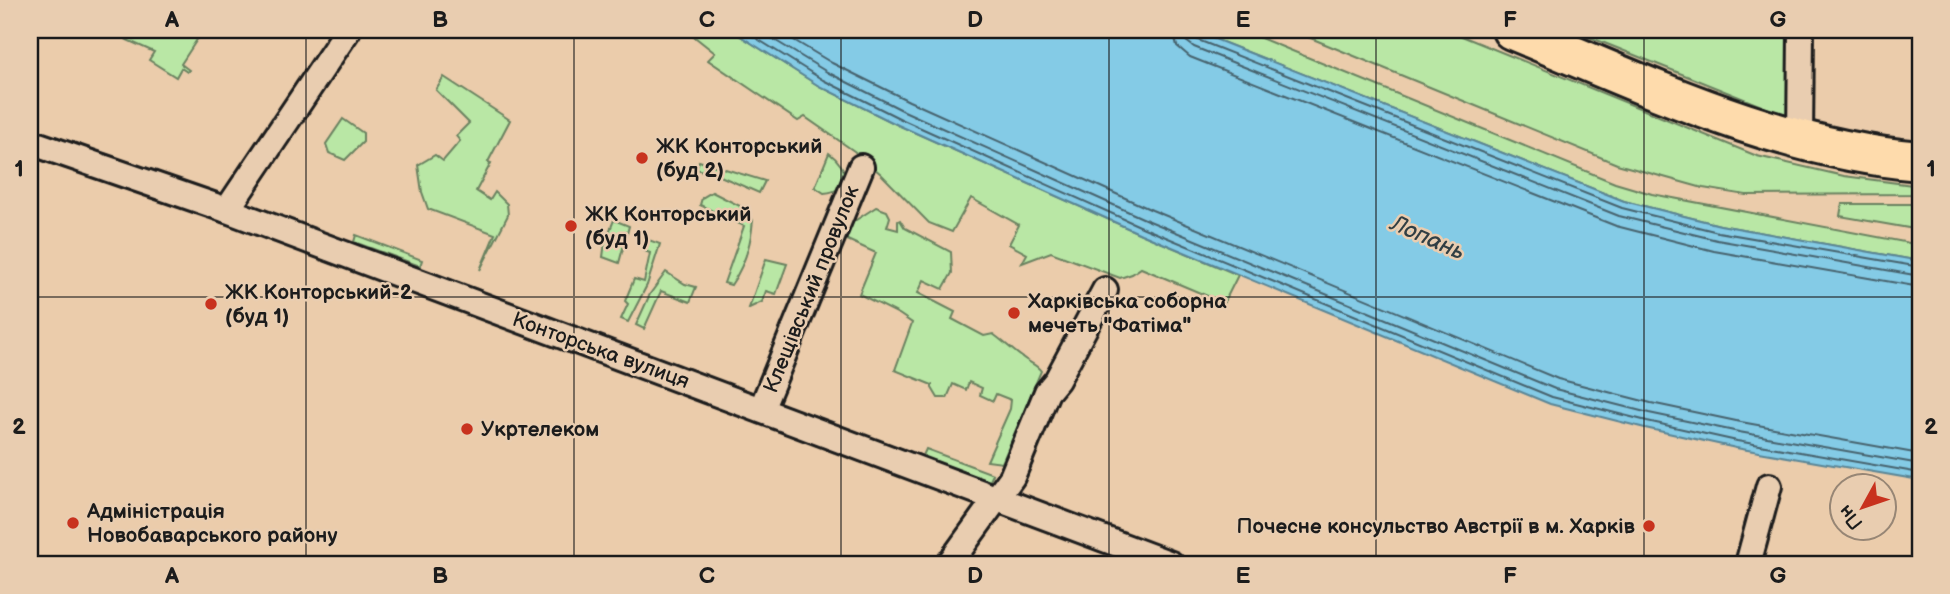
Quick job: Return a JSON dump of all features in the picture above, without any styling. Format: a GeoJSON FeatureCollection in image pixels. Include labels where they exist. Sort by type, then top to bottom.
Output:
{"type":"FeatureCollection","features":[{"type":"Feature","properties":{"kind":"main road"},"geometry":{"type":"LineString","coordinates":[[1512,30],[1702,107],[1800,140],[1847,151],[1920,160]]}},
{"type":"Feature","properties":{"kind":"street"},"geometry":{"type":"LineString","coordinates":[[227,210],[348,30]]}},
{"type":"Feature","properties":{"kind":"street"},"geometry":{"type":"LineString","coordinates":[[1800,140],[1801,30]]}},
{"type":"Feature","properties":{"kind":"street","name":"Конторська вулиця"},"geometry":{"type":"LineString","coordinates":[[30,142],[227,210],[1171,564]]}},
{"type":"Feature","properties":{"kind":"street","name":"Клещівський провулок"},"geometry":{"type":"LineString","coordinates":[[761,410],[861,167]]}},
{"type":"Feature","properties":{"kind":"street"},"geometry":{"type":"LineString","coordinates":[[949,564],[1012,477],[1047,392],[1057,380],[1105,290]]}},
{"type":"Feature","properties":{"kind":"street"},"geometry":{"type":"LineString","coordinates":[[1748,564],[1769,486]]}},
{"type":"Feature","properties":{"kind":"green space"},"geometry":{"type":"Polygon","coordinates":[[[138,30],[198,30],[205,35],[200,35],[181,64],[189,70],[187,72],[181,68],[176,77],[149,60],[154,52],[127,40],[138,30]]]}},
{"type":"Feature","properties":{"kind":"green space"},"geometry":{"type":"Polygon","coordinates":[[[686,30],[731,30],[819,86],[898,125],[1238,275],[1224,303],[1141,268],[1120,278],[1051,252],[1022,263],[1027,254],[1009,244],[1019,225],[971,198],[952,232],[929,223],[881,174],[854,151],[805,117],[798,121],[708,60],[715,53],[686,30]]]}},
{"type":"Feature","properties":{"kind":"green space"},"geometry":{"type":"Polygon","coordinates":[[[1192,30],[1241,30],[1615,183],[1652,194],[1920,245],[1920,261],[1720,225],[1624,201],[1192,30]]]}},
{"type":"Feature","properties":{"kind":"green space"},"geometry":{"type":"Polygon","coordinates":[[[1291,30],[1447,30],[1757,156],[1844,176],[1920,186],[1920,194],[1746,195],[1703,188],[1617,164],[1291,30]]]}},
{"type":"Feature","properties":{"kind":"green space"},"geometry":{"type":"Polygon","coordinates":[[[1572,30],[1795,30],[1794,119],[1572,30]]]}},
{"type":"Feature","properties":{"kind":"green space"},"geometry":{"type":"Polygon","coordinates":[[[444,77],[510,120],[476,191],[490,200],[495,192],[507,204],[508,215],[480,270],[495,234],[428,209],[422,192],[418,165],[435,155],[443,161],[460,141],[456,136],[469,123],[436,90],[444,77]]]}},
{"type":"Feature","properties":{"kind":"green space"},"geometry":{"type":"Polygon","coordinates":[[[343,119],[363,133],[363,142],[345,160],[329,153],[326,144],[343,119]]]}},
{"type":"Feature","properties":{"kind":"green space"},"geometry":{"type":"Polygon","coordinates":[[[829,153],[844,171],[845,177],[840,187],[824,193],[815,187],[829,153]]]}},
{"type":"Feature","properties":{"kind":"green space"},"geometry":{"type":"Polygon","coordinates":[[[699,161],[765,181],[759,193],[718,175],[696,169],[699,161]]]}},
{"type":"Feature","properties":{"kind":"green space"},"geometry":{"type":"Polygon","coordinates":[[[712,192],[740,206],[753,220],[747,254],[731,285],[724,283],[744,226],[700,205],[702,198],[712,192]]]}},
{"type":"Feature","properties":{"kind":"green space"},"geometry":{"type":"Polygon","coordinates":[[[1842,204],[1920,204],[1920,230],[1840,216],[1842,204]]]}},
{"type":"Feature","properties":{"kind":"green space"},"geometry":{"type":"Polygon","coordinates":[[[876,207],[887,211],[890,217],[887,227],[898,230],[900,220],[905,228],[951,252],[952,273],[943,289],[924,280],[918,293],[955,312],[952,319],[984,336],[993,334],[1041,371],[1002,463],[987,461],[1010,409],[1011,400],[996,394],[993,401],[980,395],[982,388],[969,382],[966,390],[953,384],[947,398],[938,398],[932,385],[895,370],[912,323],[859,294],[876,253],[843,238],[853,222],[876,207]]]}},
{"type":"Feature","properties":{"kind":"green space"},"geometry":{"type":"Polygon","coordinates":[[[614,220],[629,226],[619,263],[603,257],[605,242],[614,220]]]}},
{"type":"Feature","properties":{"kind":"green space"},"geometry":{"type":"Polygon","coordinates":[[[356,235],[422,260],[420,266],[354,242],[356,235]]]}},
{"type":"Feature","properties":{"kind":"green space"},"geometry":{"type":"Polygon","coordinates":[[[643,238],[660,244],[647,285],[628,322],[621,319],[628,304],[625,301],[634,279],[644,282],[650,253],[642,250],[643,238]]]}},
{"type":"Feature","properties":{"kind":"green space"},"geometry":{"type":"Polygon","coordinates":[[[766,259],[787,264],[776,294],[766,291],[762,302],[749,308],[766,259]]]}},
{"type":"Feature","properties":{"kind":"green space"},"geometry":{"type":"Polygon","coordinates":[[[666,272],[685,284],[696,287],[690,302],[661,291],[644,329],[636,325],[650,294],[666,272]]]}},
{"type":"Feature","properties":{"kind":"green space"},"geometry":{"type":"Polygon","coordinates":[[[926,449],[993,474],[989,483],[922,458],[926,449]]]}},
{"type":"Feature","properties":{"kind":"water","name":"Лопань"},"geometry":{"type":"Polygon","coordinates":[[[731,30],[1192,30],[1624,201],[1720,225],[1920,261],[1920,480],[1898,476],[1898,472],[1874,472],[1736,448],[1550,404],[1141,234],[898,125],[819,86],[731,30]]]}},
{"type":"Feature","properties":{"kind":"place","name":"ЖК Конторський (буд 2)"},"geometry":{"type":"Point","coordinates":[642,158]}},
{"type":"Feature","properties":{"kind":"place","name":"ЖК Конторський (буд 1)"},"geometry":{"type":"Point","coordinates":[571,226]}},
{"type":"Feature","properties":{"kind":"place","name":"ЖК Конторський-2 (буд 1)"},"geometry":{"type":"Point","coordinates":[211,304]}},
{"type":"Feature","properties":{"kind":"place","name":"Харківська соборна мечеть \"Фатіма\""},"geometry":{"type":"Point","coordinates":[1014,313]}},
{"type":"Feature","properties":{"kind":"place","name":"Укртелеком"},"geometry":{"type":"Point","coordinates":[467,429]}},
{"type":"Feature","properties":{"kind":"place","name":"Адміністрація Новобаварського району"},"geometry":{"type":"Point","coordinates":[73,523]}},
{"type":"Feature","properties":{"kind":"place","name":"Почесне консульство Австрії в м. Харків"},"geometry":{"type":"Point","coordinates":[1649,526]}}]}
